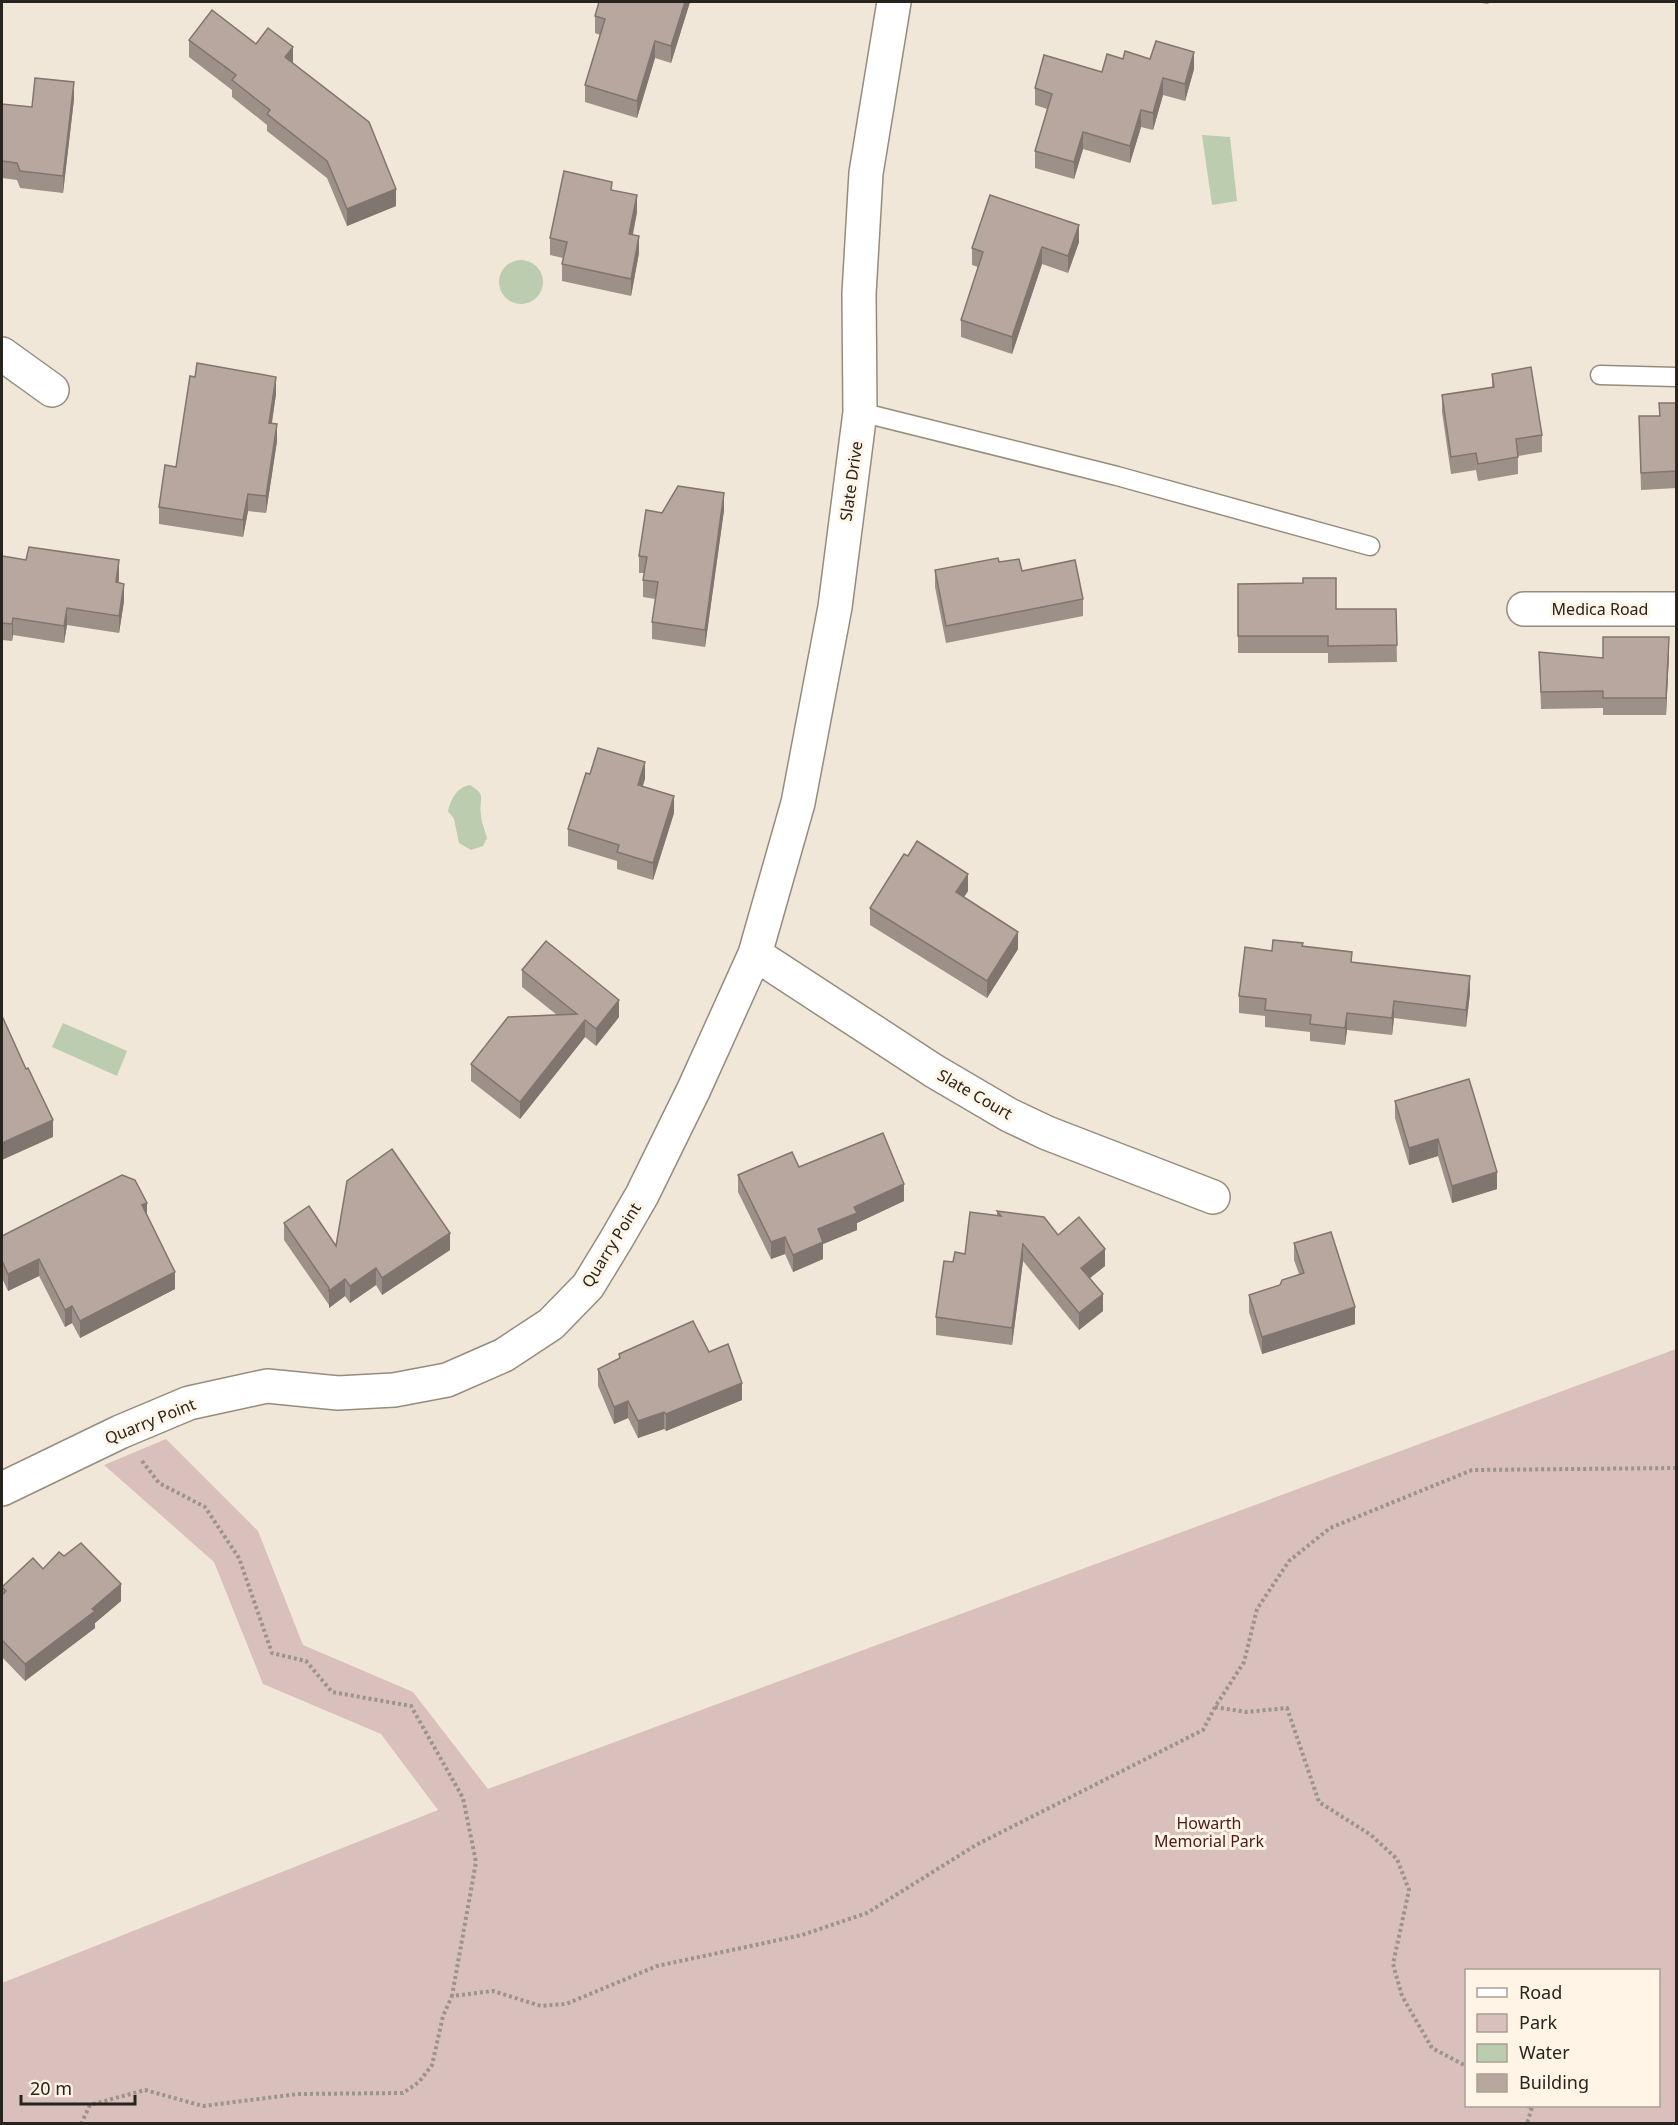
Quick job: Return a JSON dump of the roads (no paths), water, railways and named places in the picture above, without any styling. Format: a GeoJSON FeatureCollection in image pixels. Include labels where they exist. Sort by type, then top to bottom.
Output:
{"type":"FeatureCollection","features":[{"type":"Feature","properties":{"kind":"street","name":"Slate Drive"},"geometry":{"type":"LineString","coordinates":[[755,954],[798,802],[835,607],[860,412],[859,294],[866,172],[894,2]]}},
{"type":"Feature","properties":{"kind":"street"},"geometry":{"type":"LineString","coordinates":[[2,354],[52,390]]}},
{"type":"Feature","properties":{"kind":"street","name":"Medica Road"},"geometry":{"type":"LineString","coordinates":[[1524,609],[1677,609]]}},
{"type":"Feature","properties":{"kind":"street","name":"Slate Court"},"geometry":{"type":"LineString","coordinates":[[755,954],[934,1071],[1009,1115],[1047,1133],[1213,1197]]}},
{"type":"Feature","properties":{"kind":"street","name":"Quarry Point"},"geometry":{"type":"LineString","coordinates":[[4,1480],[189,1403],[267,1386],[338,1393],[394,1390],[447,1380],[504,1356],[550,1324],[588,1286],[642,1195],[694,1089],[755,954]]}},
{"type":"Feature","properties":{"kind":"lane"},"geometry":{"type":"LineString","coordinates":[[1600,375],[1677,377]]}},
{"type":"Feature","properties":{"kind":"lane"},"geometry":{"type":"LineString","coordinates":[[860,412],[1117,476],[1370,546]]}},
{"type":"Feature","properties":{"kind":"water"},"geometry":{"type":"Polygon","coordinates":[[[1202,135],[1230,137],[1237,201],[1212,205],[1202,135]]]}},
{"type":"Feature","properties":{"kind":"water"},"geometry":{"type":"Polygon","coordinates":[[[521,260],[536,267],[543,282],[536,297],[521,304],[506,297],[499,282],[506,267],[521,260]]]}},
{"type":"Feature","properties":{"kind":"water"},"geometry":{"type":"Polygon","coordinates":[[[470,785],[479,792],[481,797],[481,817],[487,838],[483,846],[471,850],[459,843],[454,819],[448,811],[455,794],[461,788],[470,785]]]}},
{"type":"Feature","properties":{"kind":"water"},"geometry":{"type":"Polygon","coordinates":[[[63,1023],[127,1051],[117,1076],[52,1047],[63,1023]]]}},
{"type":"Feature","properties":{"kind":"park label","name":"Howarth Memorial Park"},"geometry":{"type":"Point","coordinates":[1209,1832]}}]}
